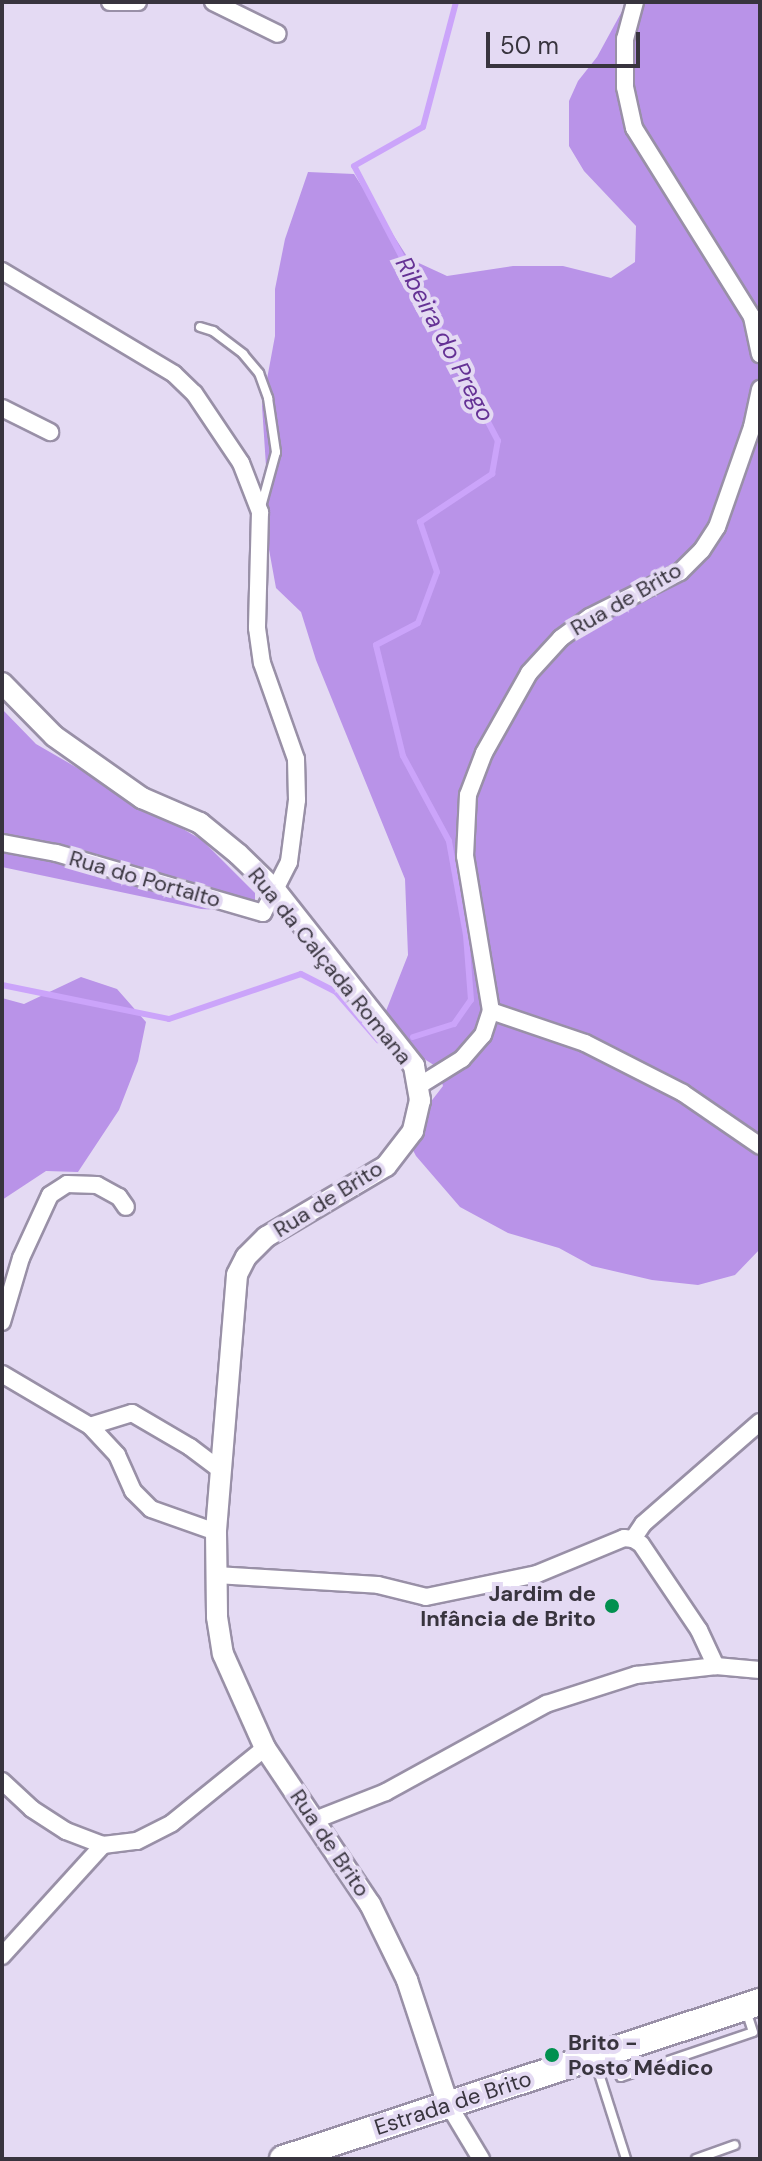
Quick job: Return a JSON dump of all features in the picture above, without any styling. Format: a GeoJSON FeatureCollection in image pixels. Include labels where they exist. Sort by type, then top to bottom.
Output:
{"type":"FeatureCollection","features":[{"type":"Feature","properties":{"kind":"main road","name":"Estrada de Brito"},"geometry":{"type":"LineString","coordinates":[[283,2159],[752,2004]]}},
{"type":"Feature","properties":{"kind":"street"},"geometry":{"type":"LineString","coordinates":[[110,2],[138,2]]}},
{"type":"Feature","properties":{"kind":"street"},"geometry":{"type":"LineString","coordinates":[[213,2],[278,34]]}},
{"type":"Feature","properties":{"kind":"street"},"geometry":{"type":"LineString","coordinates":[[635,2],[625,39],[625,87],[634,128],[752,317],[760,354]]}},
{"type":"Feature","properties":{"kind":"street"},"geometry":{"type":"LineString","coordinates":[[2,271],[174,374],[194,393],[241,463],[260,512],[258,640],[262,663],[296,759],[297,800],[289,862],[276,891]]}},
{"type":"Feature","properties":{"kind":"street","name":"Rua de Brito"},"geometry":{"type":"LineString","coordinates":[[491,1011],[465,856],[468,795],[484,753],[529,673],[561,638],[590,617],[680,572],[702,550],[717,527],[752,427],[760,389]]}},
{"type":"Feature","properties":{"kind":"street"},"geometry":{"type":"LineString","coordinates":[[2,408],[50,432]]}},
{"type":"Feature","properties":{"kind":"street","name":"Rua da Calçada Romana"},"geometry":{"type":"LineString","coordinates":[[2,683],[54,736],[142,798],[200,823],[276,891],[414,1066],[417,1087]]}},
{"type":"Feature","properties":{"kind":"street","name":"Rua do Portalto"},"geometry":{"type":"LineString","coordinates":[[2,843],[56,853],[263,913],[276,891]]}},
{"type":"Feature","properties":{"kind":"street"},"geometry":{"type":"LineString","coordinates":[[417,1087],[462,1059],[483,1035],[491,1011],[585,1043],[683,1093],[760,1146]]}},
{"type":"Feature","properties":{"kind":"street","name":"Rua de Brito"},"geometry":{"type":"LineString","coordinates":[[417,1087],[420,1100],[413,1131],[386,1166],[266,1237],[246,1257],[237,1275],[216,1532],[216,1575],[223,1654],[265,1748],[370,1904],[407,1980],[448,2104]]}},
{"type":"Feature","properties":{"kind":"street"},"geometry":{"type":"LineString","coordinates":[[2,1322],[21,1258],[50,1195],[67,1184],[97,1185],[119,1197],[126,1207]]}},
{"type":"Feature","properties":{"kind":"street"},"geometry":{"type":"LineString","coordinates":[[2,1374],[90,1426],[117,1455],[133,1491],[151,1509],[216,1532]]}},
{"type":"Feature","properties":{"kind":"street"},"geometry":{"type":"LineString","coordinates":[[90,1426],[132,1413],[222,1471]]}},
{"type":"Feature","properties":{"kind":"street"},"geometry":{"type":"LineString","coordinates":[[633,1539],[643,1524],[760,1422]]}},
{"type":"Feature","properties":{"kind":"street"},"geometry":{"type":"LineString","coordinates":[[216,1575],[378,1585],[426,1597],[537,1574],[624,1538],[633,1539],[641,1544],[699,1630],[716,1666]]}},
{"type":"Feature","properties":{"kind":"street"},"geometry":{"type":"LineString","coordinates":[[315,1820],[386,1792],[546,1704],[636,1675],[716,1666],[760,1670]]}},
{"type":"Feature","properties":{"kind":"street"},"geometry":{"type":"LineString","coordinates":[[2,1781],[43,1817],[66,1831],[103,1845],[137,1841],[172,1823],[265,1748]]}},
{"type":"Feature","properties":{"kind":"street"},"geometry":{"type":"LineString","coordinates":[[2,1956],[103,1845]]}},
{"type":"Feature","properties":{"kind":"street"},"geometry":{"type":"LineString","coordinates":[[448,2104],[481,2159]]}},
{"type":"Feature","properties":{"kind":"lane"},"geometry":{"type":"LineString","coordinates":[[200,327],[213,331],[243,354],[259,373],[268,398],[276,452],[260,512]]}},
{"type":"Feature","properties":{"kind":"lane"},"geometry":{"type":"LineString","coordinates":[[601,2054],[626,2159]]}},
{"type":"Feature","properties":{"kind":"lane"},"geometry":{"type":"LineString","coordinates":[[696,2159],[735,2145]]}},
{"type":"Feature","properties":{"kind":"shaded area"},"geometry":{"type":"Polygon","coordinates":[[[627,2],[760,2],[760,1249],[735,1275],[698,1285],[652,1280],[592,1266],[559,1248],[508,1233],[460,1207],[416,1156],[405,1135],[443,1086],[437,1067],[394,1040],[384,1016],[408,955],[405,879],[316,660],[301,612],[276,588],[266,533],[268,496],[262,406],[275,336],[275,289],[285,239],[308,172],[354,174],[408,258],[447,276],[513,266],[563,266],[611,278],[635,262],[636,226],[584,171],[569,146],[569,101],[627,2]]]}},
{"type":"Feature","properties":{"kind":"shaded area"},"geometry":{"type":"Polygon","coordinates":[[[2,709],[36,744],[202,840],[255,893],[255,908],[243,911],[201,909],[2,867],[2,709]]]}},
{"type":"Feature","properties":{"kind":"shaded area"},"geometry":{"type":"Polygon","coordinates":[[[81,977],[117,989],[146,1022],[138,1061],[119,1110],[78,1172],[46,1171],[2,1200],[2,998],[24,1004],[81,977]]]}},
{"type":"Feature","properties":{"kind":"waterway","name":"Ribeira do Prego"},"geometry":{"type":"LineString","coordinates":[[413,1037],[454,1024],[471,1000],[466,935],[449,841],[403,756],[376,645],[418,623],[437,572],[420,522],[492,474],[498,441],[354,166],[423,127],[456,2]]}},
{"type":"Feature","properties":{"kind":"waterway","name":"Ribeira do Prego"},"geometry":{"type":"LineString","coordinates":[[2,985],[169,1019],[301,974],[336,992],[378,1040]]}},
{"type":"Feature","properties":{"kind":"place","name":"Jardim de Infância de Brito"},"geometry":{"type":"Point","coordinates":[612,1606]}},
{"type":"Feature","properties":{"kind":"place","name":"Brito - Posto Médico"},"geometry":{"type":"Point","coordinates":[552,2055]}}]}
